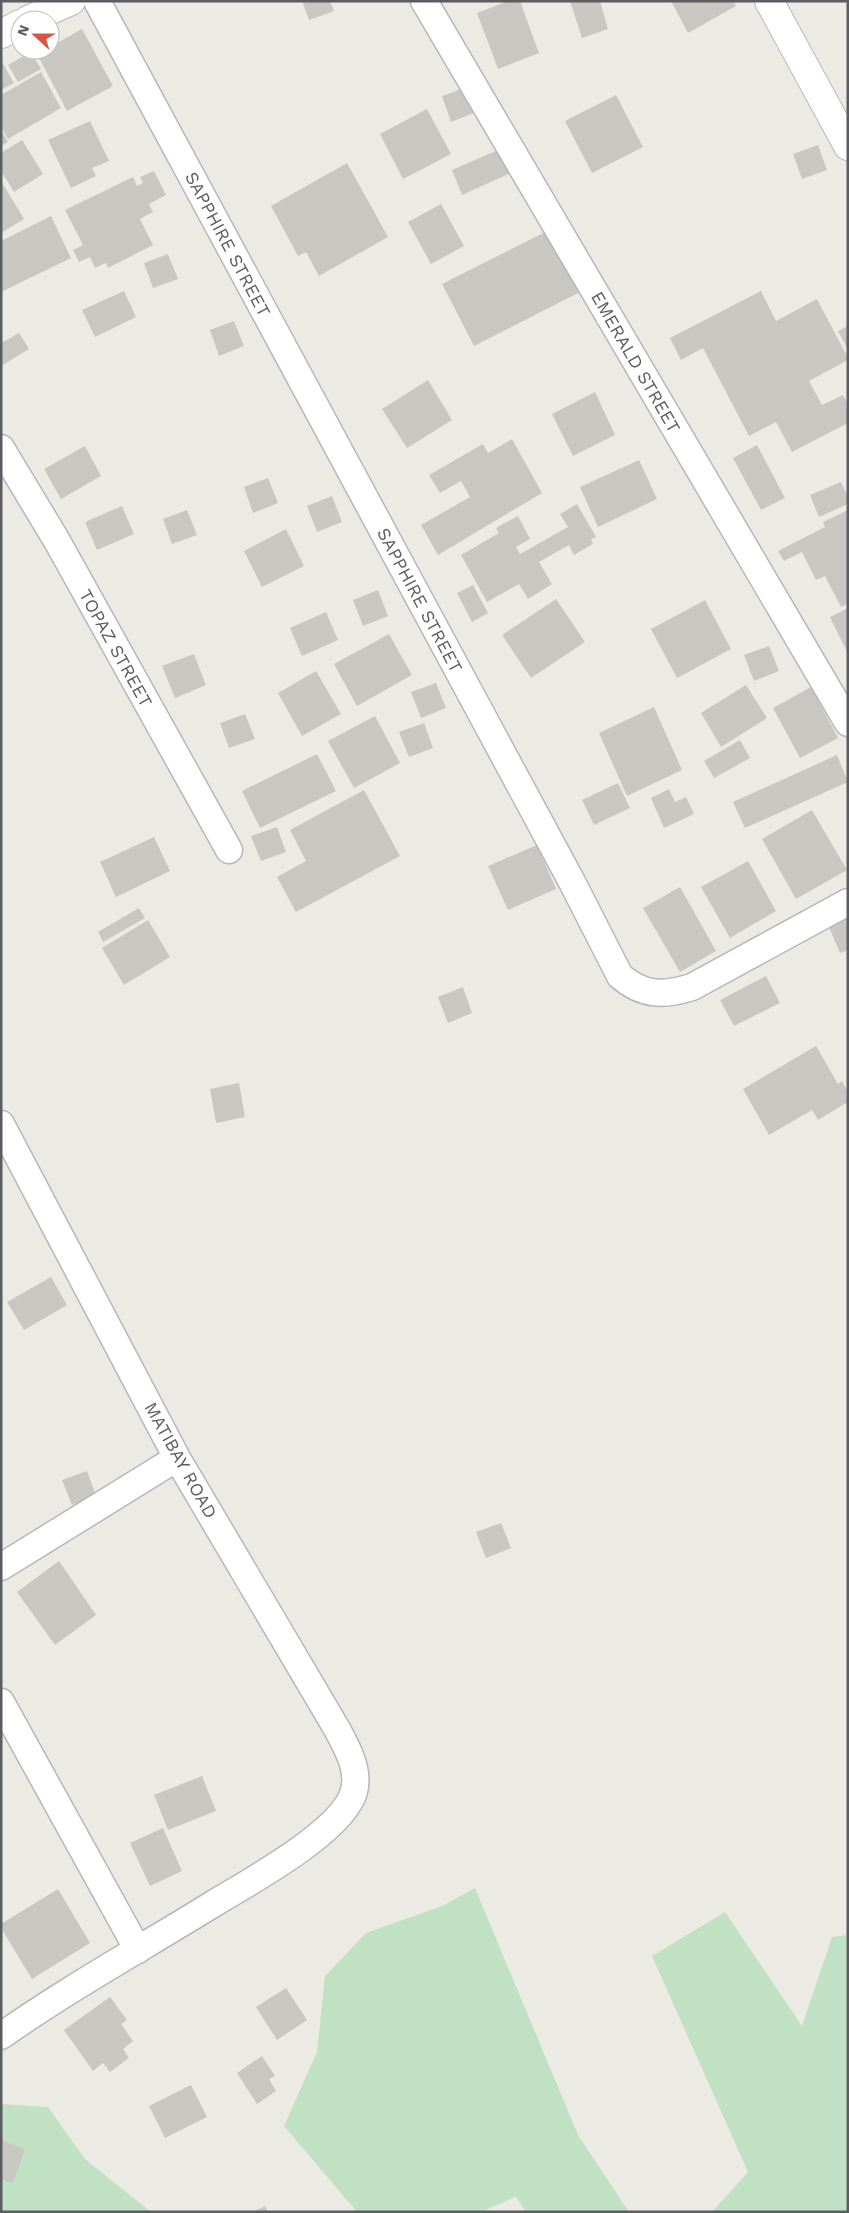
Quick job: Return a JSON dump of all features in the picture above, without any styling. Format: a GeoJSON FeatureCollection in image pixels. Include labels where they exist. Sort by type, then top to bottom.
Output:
{"type":"FeatureCollection","features":[{"type":"Feature","properties":{"kind":"street"},"geometry":{"type":"LineString","coordinates":[[44,10],[71,1]]}},
{"type":"Feature","properties":{"kind":"street","name":"SAPPHIRE STREET"},"geometry":{"type":"LineString","coordinates":[[97,1],[572,882],[620,976],[632,987],[650,992],[675,993],[692,987],[848,902]]}},
{"type":"Feature","properties":{"kind":"street","name":"EMERALD STREET"},"geometry":{"type":"LineString","coordinates":[[424,1],[848,723]]}},
{"type":"Feature","properties":{"kind":"street"},"geometry":{"type":"LineString","coordinates":[[769,1],[848,146]]}},
{"type":"Feature","properties":{"kind":"street","name":"TOPAZ STREET"},"geometry":{"type":"LineString","coordinates":[[1,448],[56,541],[229,850]]}},
{"type":"Feature","properties":{"kind":"street","name":"MATIBAY ROAD"},"geometry":{"type":"LineString","coordinates":[[1,1124],[178,1458],[350,1753],[355,1774],[353,1795],[342,1814],[320,1834],[259,1876],[138,1950]]}},
{"type":"Feature","properties":{"kind":"street"},"geometry":{"type":"LineString","coordinates":[[1,1567],[178,1458]]}},
{"type":"Feature","properties":{"kind":"street"},"geometry":{"type":"LineString","coordinates":[[1,1702],[138,1950],[40,2009],[1,2036]]}},
{"type":"Feature","properties":{"kind":"green space"},"geometry":{"type":"Polygon","coordinates":[[[475,1888],[578,2135],[629,2212],[526,2212],[516,2197],[480,2212],[357,2212],[284,2126],[317,2052],[325,1976],[366,1933],[442,1906],[475,1888]]]}},
{"type":"Feature","properties":{"kind":"green space"},"geometry":{"type":"Polygon","coordinates":[[[725,1912],[802,2026],[832,1937],[848,1935],[848,2212],[712,2212],[748,2172],[652,1956],[725,1912]]]}},
{"type":"Feature","properties":{"kind":"green space"},"geometry":{"type":"Polygon","coordinates":[[[1,2104],[48,2107],[85,2159],[151,2212],[1,2212],[1,2104]]]}},
{"type":"Feature","properties":{"kind":"building"},"geometry":{"type":"Polygon","coordinates":[[[302,1],[330,1],[334,11],[309,20],[302,1]]]}},
{"type":"Feature","properties":{"kind":"building"},"geometry":{"type":"Polygon","coordinates":[[[508,1],[520,1],[539,53],[498,69],[477,13],[508,1]]]}},
{"type":"Feature","properties":{"kind":"building"},"geometry":{"type":"Polygon","coordinates":[[[570,1],[600,1],[608,29],[582,38],[570,1]]]}},
{"type":"Feature","properties":{"kind":"building"},"geometry":{"type":"Polygon","coordinates":[[[671,1],[733,1],[736,6],[688,33],[671,1]]]}},
{"type":"Feature","properties":{"kind":"building"},"geometry":{"type":"Polygon","coordinates":[[[82,29],[113,86],[67,111],[40,60],[60,60],[60,41],[82,29]]]}},
{"type":"Feature","properties":{"kind":"building"},"geometry":{"type":"Polygon","coordinates":[[[1,60],[14,83],[1,90],[1,60]]]}},
{"type":"Feature","properties":{"kind":"building"},"geometry":{"type":"Polygon","coordinates":[[[17,60],[36,60],[41,69],[18,82],[8,65],[17,60]]]}},
{"type":"Feature","properties":{"kind":"building"},"geometry":{"type":"Polygon","coordinates":[[[41,72],[61,108],[8,139],[1,127],[1,95],[41,72]]]}},
{"type":"Feature","properties":{"kind":"building"},"geometry":{"type":"Polygon","coordinates":[[[467,87],[476,112],[451,122],[442,96],[467,87]]]}},
{"type":"Feature","properties":{"kind":"building"},"geometry":{"type":"Polygon","coordinates":[[[616,95],[643,147],[592,173],[565,121],[616,95]]]}},
{"type":"Feature","properties":{"kind":"building"},"geometry":{"type":"Polygon","coordinates":[[[427,109],[451,154],[403,179],[380,134],[427,109]]]}},
{"type":"Feature","properties":{"kind":"building"},"geometry":{"type":"Polygon","coordinates":[[[90,121],[109,161],[92,168],[96,176],[71,188],[48,140],[90,121]]]}},
{"type":"Feature","properties":{"kind":"building"},"geometry":{"type":"Polygon","coordinates":[[[1,130],[8,142],[1,146],[1,130]]]}},
{"type":"Feature","properties":{"kind":"building"},"geometry":{"type":"Polygon","coordinates":[[[22,140],[43,174],[14,192],[1,171],[1,153],[22,140]]]}},
{"type":"Feature","properties":{"kind":"building"},"geometry":{"type":"Polygon","coordinates":[[[818,145],[827,170],[802,179],[793,154],[818,145]]]}},
{"type":"Feature","properties":{"kind":"building"},"geometry":{"type":"Polygon","coordinates":[[[505,147],[515,171],[462,195],[452,170],[505,147]]]}},
{"type":"Feature","properties":{"kind":"building"},"geometry":{"type":"Polygon","coordinates":[[[347,163],[388,237],[319,276],[306,252],[298,256],[271,206],[347,163]]]}},
{"type":"Feature","properties":{"kind":"building"},"geometry":{"type":"Polygon","coordinates":[[[154,171],[166,195],[149,204],[153,212],[140,219],[153,245],[108,268],[106,263],[95,268],[90,257],[79,262],[73,250],[83,245],[65,210],[133,177],[137,186],[143,183],[140,177],[154,171]]]}},
{"type":"Feature","properties":{"kind":"building"},"geometry":{"type":"Polygon","coordinates":[[[1,181],[24,219],[1,233],[1,181]]]}},
{"type":"Feature","properties":{"kind":"building"},"geometry":{"type":"Polygon","coordinates":[[[441,204],[464,246],[431,264],[408,222],[441,204]]]}},
{"type":"Feature","properties":{"kind":"building"},"geometry":{"type":"Polygon","coordinates":[[[51,216],[71,258],[1,292],[1,241],[51,216]]]}},
{"type":"Feature","properties":{"kind":"building"},"geometry":{"type":"Polygon","coordinates":[[[555,227],[586,289],[474,346],[442,284],[555,227]]]}},
{"type":"Feature","properties":{"kind":"building"},"geometry":{"type":"Polygon","coordinates":[[[168,254],[178,279],[153,288],[144,263],[168,254]]]}},
{"type":"Feature","properties":{"kind":"building"},"geometry":{"type":"Polygon","coordinates":[[[124,291],[136,317],[95,337],[82,310],[124,291]]]}},
{"type":"Feature","properties":{"kind":"building"},"geometry":{"type":"Polygon","coordinates":[[[761,291],[776,321],[817,299],[848,358],[848,360],[809,381],[822,405],[843,395],[848,404],[848,423],[792,452],[776,422],[749,436],[703,348],[681,360],[670,338],[761,291]]]}},
{"type":"Feature","properties":{"kind":"building"},"geometry":{"type":"Polygon","coordinates":[[[234,321],[244,346],[219,356],[210,330],[234,321]]]}},
{"type":"Feature","properties":{"kind":"building"},"geometry":{"type":"Polygon","coordinates":[[[848,326],[848,350],[838,331],[848,326]]]}},
{"type":"Feature","properties":{"kind":"building"},"geometry":{"type":"Polygon","coordinates":[[[19,333],[29,349],[1,366],[1,343],[19,333]]]}},
{"type":"Feature","properties":{"kind":"building"},"geometry":{"type":"Polygon","coordinates":[[[428,380],[452,420],[407,448],[382,409],[428,380]]]}},
{"type":"Feature","properties":{"kind":"building"},"geometry":{"type":"Polygon","coordinates":[[[595,392],[615,435],[573,456],[552,414],[595,392]]]}},
{"type":"Feature","properties":{"kind":"building"},"geometry":{"type":"Polygon","coordinates":[[[512,439],[542,493],[438,555],[421,525],[470,497],[461,481],[440,493],[429,475],[483,444],[488,453],[512,439]]]}},
{"type":"Feature","properties":{"kind":"building"},"geometry":{"type":"Polygon","coordinates":[[[757,445],[785,498],[761,510],[733,458],[757,445]]]}},
{"type":"Feature","properties":{"kind":"building"},"geometry":{"type":"Polygon","coordinates":[[[85,446],[101,476],[61,499],[44,469],[85,446]]]}},
{"type":"Feature","properties":{"kind":"building"},"geometry":{"type":"Polygon","coordinates":[[[639,460],[657,499],[598,527],[580,487],[639,460]]]}},
{"type":"Feature","properties":{"kind":"building"},"geometry":{"type":"Polygon","coordinates":[[[268,478],[278,503],[253,513],[244,487],[268,478]]]}},
{"type":"Feature","properties":{"kind":"building"},"geometry":{"type":"Polygon","coordinates":[[[841,482],[848,497],[848,504],[819,517],[810,495],[841,482]]]}},
{"type":"Feature","properties":{"kind":"building"},"geometry":{"type":"Polygon","coordinates":[[[332,496],[342,522],[317,532],[307,506],[332,496]]]}},
{"type":"Feature","properties":{"kind":"building"},"geometry":{"type":"Polygon","coordinates":[[[577,504],[596,537],[591,539],[593,544],[574,555],[569,545],[539,562],[552,584],[528,599],[519,584],[487,602],[461,555],[499,533],[496,528],[518,516],[530,539],[516,547],[520,554],[568,527],[560,514],[577,504]]]}},
{"type":"Feature","properties":{"kind":"building"},"geometry":{"type":"Polygon","coordinates":[[[122,506],[134,534],[97,550],[85,522],[122,506]]]}},
{"type":"Feature","properties":{"kind":"building"},"geometry":{"type":"Polygon","coordinates":[[[187,510],[197,535],[172,544],[163,519],[187,510]]]}},
{"type":"Feature","properties":{"kind":"building"},"geometry":{"type":"Polygon","coordinates":[[[848,510],[848,604],[841,607],[825,576],[816,580],[802,552],[784,561],[778,551],[825,527],[823,522],[848,510]]]}},
{"type":"Feature","properties":{"kind":"building"},"geometry":{"type":"Polygon","coordinates":[[[286,529],[304,566],[262,587],[244,551],[286,529]]]}},
{"type":"Feature","properties":{"kind":"building"},"geometry":{"type":"Polygon","coordinates":[[[473,585],[488,613],[472,622],[457,593],[473,585]]]}},
{"type":"Feature","properties":{"kind":"building"},"geometry":{"type":"Polygon","coordinates":[[[378,590],[388,616],[363,626],[353,600],[378,590]]]}},
{"type":"Feature","properties":{"kind":"building"},"geometry":{"type":"Polygon","coordinates":[[[556,599],[585,642],[531,678],[502,635],[556,599]]]}},
{"type":"Feature","properties":{"kind":"building"},"geometry":{"type":"Polygon","coordinates":[[[705,600],[731,649],[677,678],[651,629],[705,600]]]}},
{"type":"Feature","properties":{"kind":"building"},"geometry":{"type":"Polygon","coordinates":[[[848,608],[848,654],[830,617],[848,608]]]}},
{"type":"Feature","properties":{"kind":"building"},"geometry":{"type":"Polygon","coordinates":[[[326,612],[338,640],[302,656],[290,628],[326,612]]]}},
{"type":"Feature","properties":{"kind":"building"},"geometry":{"type":"Polygon","coordinates":[[[389,634],[412,675],[357,706],[334,664],[389,634]]]}},
{"type":"Feature","properties":{"kind":"building"},"geometry":{"type":"Polygon","coordinates":[[[769,646],[779,671],[754,681],[744,655],[769,646]]]}},
{"type":"Feature","properties":{"kind":"building"},"geometry":{"type":"Polygon","coordinates":[[[194,654],[206,685],[175,698],[162,666],[194,654]]]}},
{"type":"Feature","properties":{"kind":"building"},"geometry":{"type":"Polygon","coordinates":[[[316,671],[341,714],[302,736],[278,693],[316,671]]]}},
{"type":"Feature","properties":{"kind":"building"},"geometry":{"type":"Polygon","coordinates":[[[436,683],[446,708],[421,718],[411,692],[436,683]]]}},
{"type":"Feature","properties":{"kind":"building"},"geometry":{"type":"Polygon","coordinates":[[[746,685],[767,718],[721,747],[701,713],[746,685]]]}},
{"type":"Feature","properties":{"kind":"building"},"geometry":{"type":"Polygon","coordinates":[[[811,687],[838,738],[800,758],[773,708],[811,687]]]}},
{"type":"Feature","properties":{"kind":"building"},"geometry":{"type":"Polygon","coordinates":[[[654,707],[682,770],[627,796],[599,733],[654,707]]]}},
{"type":"Feature","properties":{"kind":"building"},"geometry":{"type":"Polygon","coordinates":[[[245,714],[255,739],[229,748],[220,723],[245,714]]]}},
{"type":"Feature","properties":{"kind":"building"},"geometry":{"type":"Polygon","coordinates":[[[375,716],[400,763],[354,788],[328,741],[375,716]]]}},
{"type":"Feature","properties":{"kind":"building"},"geometry":{"type":"Polygon","coordinates":[[[424,723],[433,748],[409,757],[399,732],[424,723]]]}},
{"type":"Feature","properties":{"kind":"building"},"geometry":{"type":"Polygon","coordinates":[[[740,740],[750,758],[714,778],[704,761],[740,740]]]}},
{"type":"Feature","properties":{"kind":"building"},"geometry":{"type":"Polygon","coordinates":[[[317,754],[336,791],[260,828],[242,791],[317,754]]]}},
{"type":"Feature","properties":{"kind":"building"},"geometry":{"type":"Polygon","coordinates":[[[837,755],[848,782],[745,828],[733,802],[837,755]]]}},
{"type":"Feature","properties":{"kind":"building"},"geometry":{"type":"Polygon","coordinates":[[[618,783],[630,808],[594,825],[582,800],[618,783]]]}},
{"type":"Feature","properties":{"kind":"building"},"geometry":{"type":"Polygon","coordinates":[[[669,789],[675,802],[686,797],[694,814],[664,828],[651,798],[669,789]]]}},
{"type":"Feature","properties":{"kind":"building"},"geometry":{"type":"Polygon","coordinates":[[[364,790],[400,856],[296,912],[277,877],[306,861],[290,830],[364,790]]]}},
{"type":"Feature","properties":{"kind":"building"},"geometry":{"type":"Polygon","coordinates":[[[812,810],[847,870],[796,899],[762,839],[812,810]]]}},
{"type":"Feature","properties":{"kind":"building"},"geometry":{"type":"Polygon","coordinates":[[[277,827],[286,852],[261,861],[251,836],[277,827]]]}},
{"type":"Feature","properties":{"kind":"building"},"geometry":{"type":"Polygon","coordinates":[[[154,837],[170,871],[116,897],[100,862],[154,837]]]}},
{"type":"Feature","properties":{"kind":"building"},"geometry":{"type":"Polygon","coordinates":[[[537,845],[556,889],[508,910],[488,866],[537,845]]]}},
{"type":"Feature","properties":{"kind":"building"},"geometry":{"type":"Polygon","coordinates":[[[748,861],[776,911],[730,938],[701,887],[748,861]]]}},
{"type":"Feature","properties":{"kind":"building"},"geometry":{"type":"Polygon","coordinates":[[[680,887],[716,951],[680,972],[643,908],[680,887]]]}},
{"type":"Feature","properties":{"kind":"building"},"geometry":{"type":"Polygon","coordinates":[[[139,908],[145,918],[103,942],[98,932],[139,908]]]}},
{"type":"Feature","properties":{"kind":"building"},"geometry":{"type":"Polygon","coordinates":[[[848,916],[848,950],[840,953],[828,925],[848,916]]]}},
{"type":"Feature","properties":{"kind":"building"},"geometry":{"type":"Polygon","coordinates":[[[148,920],[170,957],[124,985],[102,948],[148,920]]]}},
{"type":"Feature","properties":{"kind":"building"},"geometry":{"type":"Polygon","coordinates":[[[766,976],[780,1003],[734,1026],[720,1000],[766,976]]]}},
{"type":"Feature","properties":{"kind":"building"},"geometry":{"type":"Polygon","coordinates":[[[463,987],[472,1013],[448,1023],[438,997],[463,987]]]}},
{"type":"Feature","properties":{"kind":"building"},"geometry":{"type":"Polygon","coordinates":[[[816,1046],[838,1084],[842,1081],[848,1092],[848,1102],[818,1120],[812,1110],[769,1135],[743,1089],[816,1046]]]}},
{"type":"Feature","properties":{"kind":"building"},"geometry":{"type":"Polygon","coordinates":[[[239,1083],[245,1117],[216,1123],[210,1089],[239,1083]]]}},
{"type":"Feature","properties":{"kind":"building"},"geometry":{"type":"Polygon","coordinates":[[[51,1277],[67,1305],[24,1330],[7,1302],[51,1277]]]}},
{"type":"Feature","properties":{"kind":"building"},"geometry":{"type":"Polygon","coordinates":[[[87,1471],[96,1496],[72,1505],[62,1480],[87,1471]]]}},
{"type":"Feature","properties":{"kind":"building"},"geometry":{"type":"Polygon","coordinates":[[[501,1523],[511,1548],[486,1558],[476,1532],[501,1523]]]}},
{"type":"Feature","properties":{"kind":"building"},"geometry":{"type":"Polygon","coordinates":[[[59,1561],[96,1615],[55,1645],[17,1592],[59,1561]]]}},
{"type":"Feature","properties":{"kind":"building"},"geometry":{"type":"Polygon","coordinates":[[[202,1776],[216,1811],[168,1830],[154,1795],[202,1776]]]}},
{"type":"Feature","properties":{"kind":"building"},"geometry":{"type":"Polygon","coordinates":[[[163,1828],[182,1871],[150,1886],[130,1843],[163,1828]]]}},
{"type":"Feature","properties":{"kind":"building"},"geometry":{"type":"Polygon","coordinates":[[[58,1889],[90,1943],[32,1979],[1,1928],[1,1924],[58,1889]]]}},
{"type":"Feature","properties":{"kind":"building"},"geometry":{"type":"Polygon","coordinates":[[[286,1988],[307,2020],[277,2040],[256,2007],[286,1988]]]}},
{"type":"Feature","properties":{"kind":"building"},"geometry":{"type":"Polygon","coordinates":[[[110,1997],[127,2020],[121,2024],[133,2041],[123,2049],[129,2058],[110,2072],[103,2063],[93,2071],[64,2030],[110,1997]]]}},
{"type":"Feature","properties":{"kind":"building"},"geometry":{"type":"Polygon","coordinates":[[[262,2056],[275,2076],[269,2079],[276,2091],[257,2104],[237,2073],[262,2056]]]}},
{"type":"Feature","properties":{"kind":"building"},"geometry":{"type":"Polygon","coordinates":[[[191,2085],[207,2117],[165,2138],[149,2106],[191,2085]]]}},
{"type":"Feature","properties":{"kind":"building"},"geometry":{"type":"Polygon","coordinates":[[[1,2140],[25,2149],[13,2183],[1,2179],[1,2140]]]}},
{"type":"Feature","properties":{"kind":"building"},"geometry":{"type":"Polygon","coordinates":[[[265,2206],[268,2212],[253,2212],[265,2206]]]}}]}
